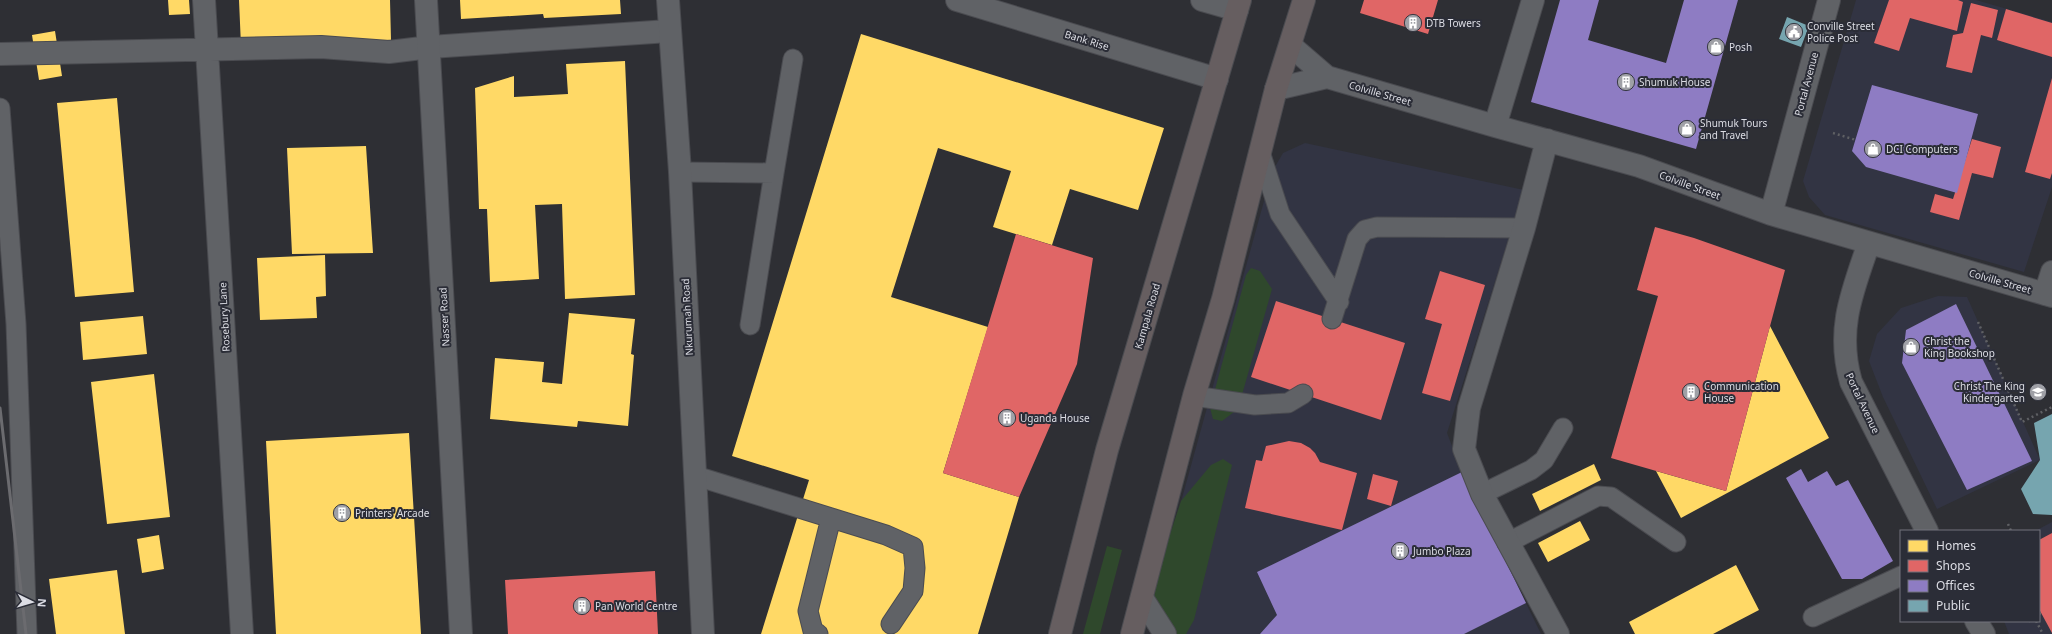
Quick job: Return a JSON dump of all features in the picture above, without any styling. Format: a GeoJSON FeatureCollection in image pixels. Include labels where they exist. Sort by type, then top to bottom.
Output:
{"type":"FeatureCollection","features":[{"type":"Feature","properties":{"kind":"main road"},"geometry":{"type":"LineString","coordinates":[[1132,634],[1194,396],[1223,298],[1276,89],[1291,46],[1304,0]]}},
{"type":"Feature","properties":{"kind":"main road","name":"Kampala Road"},"geometry":{"type":"LineString","coordinates":[[1060,634],[1107,450],[1239,5]]}},
{"type":"Feature","properties":{"kind":"street","name":"Rosebury Lane"},"geometry":{"type":"LineString","coordinates":[[204,0],[242,634]]}},
{"type":"Feature","properties":{"kind":"street","name":"Nasser Road"},"geometry":{"type":"LineString","coordinates":[[426,0],[430,47],[461,634]]}},
{"type":"Feature","properties":{"kind":"street","name":"Nkurumah Road"},"geometry":{"type":"LineString","coordinates":[[668,0],[680,172],[703,634]]}},
{"type":"Feature","properties":{"kind":"street","name":"Bank Rise"},"geometry":{"type":"LineString","coordinates":[[957,0],[1217,79]]}},
{"type":"Feature","properties":{"kind":"street"},"geometry":{"type":"LineString","coordinates":[[1202,0],[1239,5]]}},
{"type":"Feature","properties":{"kind":"street"},"geometry":{"type":"LineString","coordinates":[[1495,126],[1533,0]]}},
{"type":"Feature","properties":{"kind":"street","name":"Portal Avenue"},"geometry":{"type":"LineString","coordinates":[[1771,214],[1830,0]]}},
{"type":"Feature","properties":{"kind":"street"},"geometry":{"type":"LineString","coordinates":[[0,54],[321,46],[389,52],[430,47],[669,31]]}},
{"type":"Feature","properties":{"kind":"street","name":"Colville Street"},"geometry":{"type":"LineString","coordinates":[[1291,46],[1327,77],[1639,166],[1771,214],[2049,295]]}},
{"type":"Feature","properties":{"kind":"street","name":"Colville Street"},"geometry":{"type":"LineString","coordinates":[[1276,89],[1327,77]]}},
{"type":"Feature","properties":{"kind":"street"},"geometry":{"type":"LineString","coordinates":[[1547,140],[1524,228],[1469,408],[1464,449],[1482,494],[1507,543],[1558,634]]}},
{"type":"Feature","properties":{"kind":"street","name":"Portal Avenue"},"geometry":{"type":"LineString","coordinates":[[1869,243],[1853,290],[1846,318],[1844,346],[1846,364],[1851,382],[1926,530]]}},
{"type":"Feature","properties":{"kind":"street"},"geometry":{"type":"LineString","coordinates":[[2049,295],[2052,272]]}},
{"type":"Feature","properties":{"kind":"street"},"geometry":{"type":"LineString","coordinates":[[1142,598],[1165,634]]}},
{"type":"Feature","properties":{"kind":"street"},"geometry":{"type":"LineString","coordinates":[[1977,622],[1984,634]]}},
{"type":"Feature","properties":{"kind":"lane"},"geometry":{"type":"LineString","coordinates":[[750,326],[793,59]]}},
{"type":"Feature","properties":{"kind":"lane"},"geometry":{"type":"LineString","coordinates":[[0,108],[16,324],[27,634]]}},
{"type":"Feature","properties":{"kind":"lane"},"geometry":{"type":"LineString","coordinates":[[1260,152],[1280,214],[1335,311],[1357,239],[1365,230],[1377,227],[1524,228]]}},
{"type":"Feature","properties":{"kind":"lane"},"geometry":{"type":"LineString","coordinates":[[680,172],[774,173]]}},
{"type":"Feature","properties":{"kind":"lane"},"geometry":{"type":"LineString","coordinates":[[1194,396],[1255,405],[1288,403],[1303,394]]}},
{"type":"Feature","properties":{"kind":"lane"},"geometry":{"type":"LineString","coordinates":[[1482,494],[1531,470],[1544,460],[1563,428]]}},
{"type":"Feature","properties":{"kind":"lane"},"geometry":{"type":"LineString","coordinates":[[696,476],[831,518],[886,536],[913,547],[915,568],[913,591],[891,624]]}},
{"type":"Feature","properties":{"kind":"lane"},"geometry":{"type":"LineString","coordinates":[[1507,543],[1598,496],[1611,497],[1676,542]]}},
{"type":"Feature","properties":{"kind":"lane"},"geometry":{"type":"LineString","coordinates":[[818,634],[813,631],[808,611],[831,518]]}},
{"type":"Feature","properties":{"kind":"lane"},"geometry":{"type":"LineString","coordinates":[[1813,617],[1900,576]]}},
{"type":"Feature","properties":{"kind":"path"},"geometry":{"type":"LineString","coordinates":[[1834,133],[1856,140]]}},
{"type":"Feature","properties":{"kind":"path"},"geometry":{"type":"LineString","coordinates":[[1978,322],[2022,422],[2052,406]]}},
{"type":"Feature","properties":{"kind":"path"},"geometry":{"type":"LineString","coordinates":[[2008,524],[2011,530]]}},
{"type":"Feature","properties":{"kind":"path"},"geometry":{"type":"LineString","coordinates":[[2037,622],[2043,634]]}},
{"type":"Feature","properties":{"kind":"shaded area"},"geometry":{"type":"Polygon","coordinates":[[[1856,0],[1976,0],[2052,22],[2052,187],[2024,272],[1825,215],[1809,197],[1803,181],[1856,0]]]}},
{"type":"Feature","properties":{"kind":"shaded area"},"geometry":{"type":"Polygon","coordinates":[[[1305,143],[1524,190],[1447,433],[1462,472],[1541,634],[1157,634],[1149,618],[1272,172],[1283,153],[1305,143]]]}},
{"type":"Feature","properties":{"kind":"shaded area"},"geometry":{"type":"Polygon","coordinates":[[[1938,296],[1967,297],[2040,460],[1937,509],[1883,397],[1869,361],[1877,334],[1901,308],[1938,296]]]}},
{"type":"Feature","properties":{"kind":"shaded area"},"geometry":{"type":"Polygon","coordinates":[[[2052,522],[2052,634],[2009,634],[2004,622],[2040,622],[2040,530],[2037,530],[2052,522]]]}},
{"type":"Feature","properties":{"kind":"green space"},"geometry":{"type":"Polygon","coordinates":[[[1251,268],[1260,271],[1272,289],[1238,409],[1222,421],[1213,419],[1210,408],[1246,275],[1251,268]]]}},
{"type":"Feature","properties":{"kind":"green space"},"geometry":{"type":"Polygon","coordinates":[[[1223,459],[1232,465],[1194,620],[1186,634],[1157,634],[1150,595],[1181,501],[1211,465],[1223,459]]]}},
{"type":"Feature","properties":{"kind":"green space"},"geometry":{"type":"Polygon","coordinates":[[[1107,546],[1122,550],[1100,634],[1083,634],[1107,546]]]}},
{"type":"Feature","properties":{"kind":"building: Homes"},"geometry":{"type":"Polygon","coordinates":[[[168,0],[189,0],[190,14],[169,15],[168,0]]]}},
{"type":"Feature","properties":{"kind":"building: Homes"},"geometry":{"type":"Polygon","coordinates":[[[239,0],[390,0],[391,40],[241,46],[239,0]]]}},
{"type":"Feature","properties":{"kind":"building: Homes"},"geometry":{"type":"Polygon","coordinates":[[[460,0],[620,0],[621,14],[544,18],[543,14],[461,19],[460,0]]]}},
{"type":"Feature","properties":{"kind":"building: Homes"},"geometry":{"type":"Polygon","coordinates":[[[55,31],[62,76],[39,80],[32,35],[55,31]]]}},
{"type":"Feature","properties":{"kind":"building: Homes"},"geometry":{"type":"Polygon","coordinates":[[[861,34],[1164,128],[1138,210],[1070,189],[1052,245],[993,227],[1011,171],[938,148],[891,297],[988,327],[943,473],[1019,497],[978,634],[761,634],[809,480],[732,456],[861,34]]]}},
{"type":"Feature","properties":{"kind":"building: Homes"},"geometry":{"type":"Polygon","coordinates":[[[625,61],[635,295],[565,299],[562,204],[535,205],[539,279],[490,282],[487,209],[479,209],[475,88],[514,76],[514,97],[568,94],[566,64],[625,61]]]}},
{"type":"Feature","properties":{"kind":"building: Homes"},"geometry":{"type":"Polygon","coordinates":[[[117,98],[134,292],[75,297],[57,103],[117,98]]]}},
{"type":"Feature","properties":{"kind":"building: Homes"},"geometry":{"type":"Polygon","coordinates":[[[366,146],[373,253],[292,254],[287,148],[366,146]]]}},
{"type":"Feature","properties":{"kind":"building: Homes"},"geometry":{"type":"Polygon","coordinates":[[[325,255],[326,296],[316,297],[317,318],[260,320],[257,258],[325,255]]]}},
{"type":"Feature","properties":{"kind":"building: Homes"},"geometry":{"type":"Polygon","coordinates":[[[569,313],[635,319],[631,354],[634,355],[628,426],[578,421],[577,427],[490,419],[495,358],[544,362],[542,382],[562,384],[569,313]]]}},
{"type":"Feature","properties":{"kind":"building: Homes"},"geometry":{"type":"Polygon","coordinates":[[[143,316],[147,354],[83,360],[80,322],[143,316]]]}},
{"type":"Feature","properties":{"kind":"building: Homes"},"geometry":{"type":"Polygon","coordinates":[[[1770,326],[1829,438],[1681,518],[1656,471],[1726,491],[1770,326]]]}},
{"type":"Feature","properties":{"kind":"building: Homes"},"geometry":{"type":"Polygon","coordinates":[[[154,374],[170,517],[107,524],[91,382],[154,374]]]}},
{"type":"Feature","properties":{"kind":"building: Homes","name":"Printers' Arcade"},"geometry":{"type":"Polygon","coordinates":[[[409,433],[421,634],[276,634],[266,441],[409,433]]]}},
{"type":"Feature","properties":{"kind":"building: Homes"},"geometry":{"type":"Polygon","coordinates":[[[1594,464],[1601,480],[1540,511],[1532,494],[1594,464]]]}},
{"type":"Feature","properties":{"kind":"building: Homes"},"geometry":{"type":"Polygon","coordinates":[[[1580,521],[1590,540],[1548,562],[1538,543],[1580,521]]]}},
{"type":"Feature","properties":{"kind":"building: Homes"},"geometry":{"type":"Polygon","coordinates":[[[159,535],[164,569],[142,573],[137,539],[159,535]]]}},
{"type":"Feature","properties":{"kind":"building: Homes"},"geometry":{"type":"Polygon","coordinates":[[[1736,565],[1759,610],[1713,634],[1635,634],[1629,622],[1736,565]]]}},
{"type":"Feature","properties":{"kind":"building: Homes"},"geometry":{"type":"Polygon","coordinates":[[[117,570],[125,634],[56,634],[49,579],[117,570]]]}},
{"type":"Feature","properties":{"kind":"building: Shops","name":"DTB Towers"},"geometry":{"type":"Polygon","coordinates":[[[1364,0],[1438,0],[1428,34],[1360,13],[1364,0]]]}},
{"type":"Feature","properties":{"kind":"building: Shops"},"geometry":{"type":"Polygon","coordinates":[[[1889,0],[1958,0],[1963,2],[1957,31],[1910,18],[1899,51],[1874,43],[1889,0]]]}},
{"type":"Feature","properties":{"kind":"building: Shops"},"geometry":{"type":"Polygon","coordinates":[[[1971,3],[1998,10],[1992,38],[1981,35],[1972,73],[1946,67],[1953,35],[1963,33],[1971,3]]]}},
{"type":"Feature","properties":{"kind":"building: Shops"},"geometry":{"type":"Polygon","coordinates":[[[2006,9],[2052,23],[2052,57],[1997,40],[2006,9]]]}},
{"type":"Feature","properties":{"kind":"building: Shops"},"geometry":{"type":"Polygon","coordinates":[[[2052,78],[2052,173],[2050,179],[2025,172],[2052,78]]]}},
{"type":"Feature","properties":{"kind":"building: Shops"},"geometry":{"type":"Polygon","coordinates":[[[1972,139],[2001,147],[1993,178],[1972,173],[1959,220],[1930,212],[1935,194],[1953,199],[1972,139]]]}},
{"type":"Feature","properties":{"kind":"building: Shops","name":"Communication House"},"geometry":{"type":"Polygon","coordinates":[[[1655,227],[1694,238],[1785,270],[1726,491],[1611,458],[1658,296],[1637,290],[1655,227]]]}},
{"type":"Feature","properties":{"kind":"building: Shops","name":"Uganda House"},"geometry":{"type":"Polygon","coordinates":[[[1016,234],[1093,258],[1077,364],[1019,497],[943,473],[1016,234]]]}},
{"type":"Feature","properties":{"kind":"building: Shops"},"geometry":{"type":"Polygon","coordinates":[[[1440,271],[1485,285],[1450,401],[1422,393],[1442,324],[1425,319],[1440,271]]]}},
{"type":"Feature","properties":{"kind":"building: Shops"},"geometry":{"type":"Polygon","coordinates":[[[1276,301],[1405,343],[1381,420],[1251,377],[1276,301]]]}},
{"type":"Feature","properties":{"kind":"building: Shops"},"geometry":{"type":"Polygon","coordinates":[[[1289,441],[1301,443],[1310,448],[1320,462],[1357,473],[1342,530],[1245,508],[1256,460],[1262,461],[1266,446],[1289,441]]]}},
{"type":"Feature","properties":{"kind":"building: Shops"},"geometry":{"type":"Polygon","coordinates":[[[1373,474],[1398,481],[1391,506],[1367,499],[1373,474]]]}},
{"type":"Feature","properties":{"kind":"building: Shops"},"geometry":{"type":"Polygon","coordinates":[[[2052,533],[2052,633],[2040,611],[2040,539],[2052,533]]]}},
{"type":"Feature","properties":{"kind":"building: Shops","name":"Pan World Centre"},"geometry":{"type":"Polygon","coordinates":[[[655,571],[658,634],[508,634],[505,580],[655,571]]]}},
{"type":"Feature","properties":{"kind":"building: Offices","name":"Shumuk House"},"geometry":{"type":"Polygon","coordinates":[[[1560,0],[1599,0],[1588,40],[1666,63],[1684,0],[1738,0],[1696,149],[1531,102],[1560,0]]]}},
{"type":"Feature","properties":{"kind":"building: Offices"},"geometry":{"type":"Polygon","coordinates":[[[1872,85],[1978,114],[1957,193],[1866,167],[1852,151],[1872,85]]]}},
{"type":"Feature","properties":{"kind":"building: Offices"},"geometry":{"type":"Polygon","coordinates":[[[1956,304],[2032,461],[1967,490],[1902,363],[1906,330],[1956,304]]]}},
{"type":"Feature","properties":{"kind":"building: Offices"},"geometry":{"type":"Polygon","coordinates":[[[1801,469],[1808,482],[1827,471],[1836,486],[1848,480],[1893,561],[1862,579],[1842,579],[1786,478],[1801,469]]]}},
{"type":"Feature","properties":{"kind":"building: Offices","name":"Jumbo Plaza"},"geometry":{"type":"Polygon","coordinates":[[[1462,472],[1526,603],[1464,634],[1260,634],[1277,615],[1257,572],[1462,472]]]}},
{"type":"Feature","properties":{"kind":"building: Public","name":"Conville Street Police Post"},"geometry":{"type":"Polygon","coordinates":[[[1787,17],[1809,26],[1801,47],[1779,39],[1787,17]]]}},
{"type":"Feature","properties":{"kind":"building: Public"},"geometry":{"type":"Polygon","coordinates":[[[2052,414],[2052,515],[2033,514],[2021,489],[2040,460],[2034,423],[2052,414]]]}},
{"type":"Feature","properties":{"kind":"railway"},"geometry":{"type":"LineString","coordinates":[[0,408],[26,634]]}},
{"type":"Feature","properties":{"kind":"place","name":"DTB Towers"},"geometry":{"type":"Point","coordinates":[1413,23]}},
{"type":"Feature","properties":{"kind":"place","name":"Conville Street Police Post"},"geometry":{"type":"Point","coordinates":[1794,32]}},
{"type":"Feature","properties":{"kind":"place","name":"Posh"},"geometry":{"type":"Point","coordinates":[1716,47]}},
{"type":"Feature","properties":{"kind":"place","name":"Shumuk House"},"geometry":{"type":"Point","coordinates":[1626,82]}},
{"type":"Feature","properties":{"kind":"place","name":"Shumuk Tours and Travel"},"geometry":{"type":"Point","coordinates":[1687,129]}},
{"type":"Feature","properties":{"kind":"place","name":"DCI Computers"},"geometry":{"type":"Point","coordinates":[1873,149]}},
{"type":"Feature","properties":{"kind":"place","name":"Christ the King Bookshop"},"geometry":{"type":"Point","coordinates":[1911,347]}},
{"type":"Feature","properties":{"kind":"place","name":"Communication House"},"geometry":{"type":"Point","coordinates":[1691,392]}},
{"type":"Feature","properties":{"kind":"place","name":"Christ The King Kindergarten"},"geometry":{"type":"Point","coordinates":[2038,392]}},
{"type":"Feature","properties":{"kind":"place","name":"Uganda House"},"geometry":{"type":"Point","coordinates":[1007,418]}},
{"type":"Feature","properties":{"kind":"place","name":"Printers' Arcade"},"geometry":{"type":"Point","coordinates":[342,513]}},
{"type":"Feature","properties":{"kind":"place","name":"Jumbo Plaza"},"geometry":{"type":"Point","coordinates":[1400,551]}},
{"type":"Feature","properties":{"kind":"place","name":"Pan World Centre"},"geometry":{"type":"Point","coordinates":[582,606]}}]}
